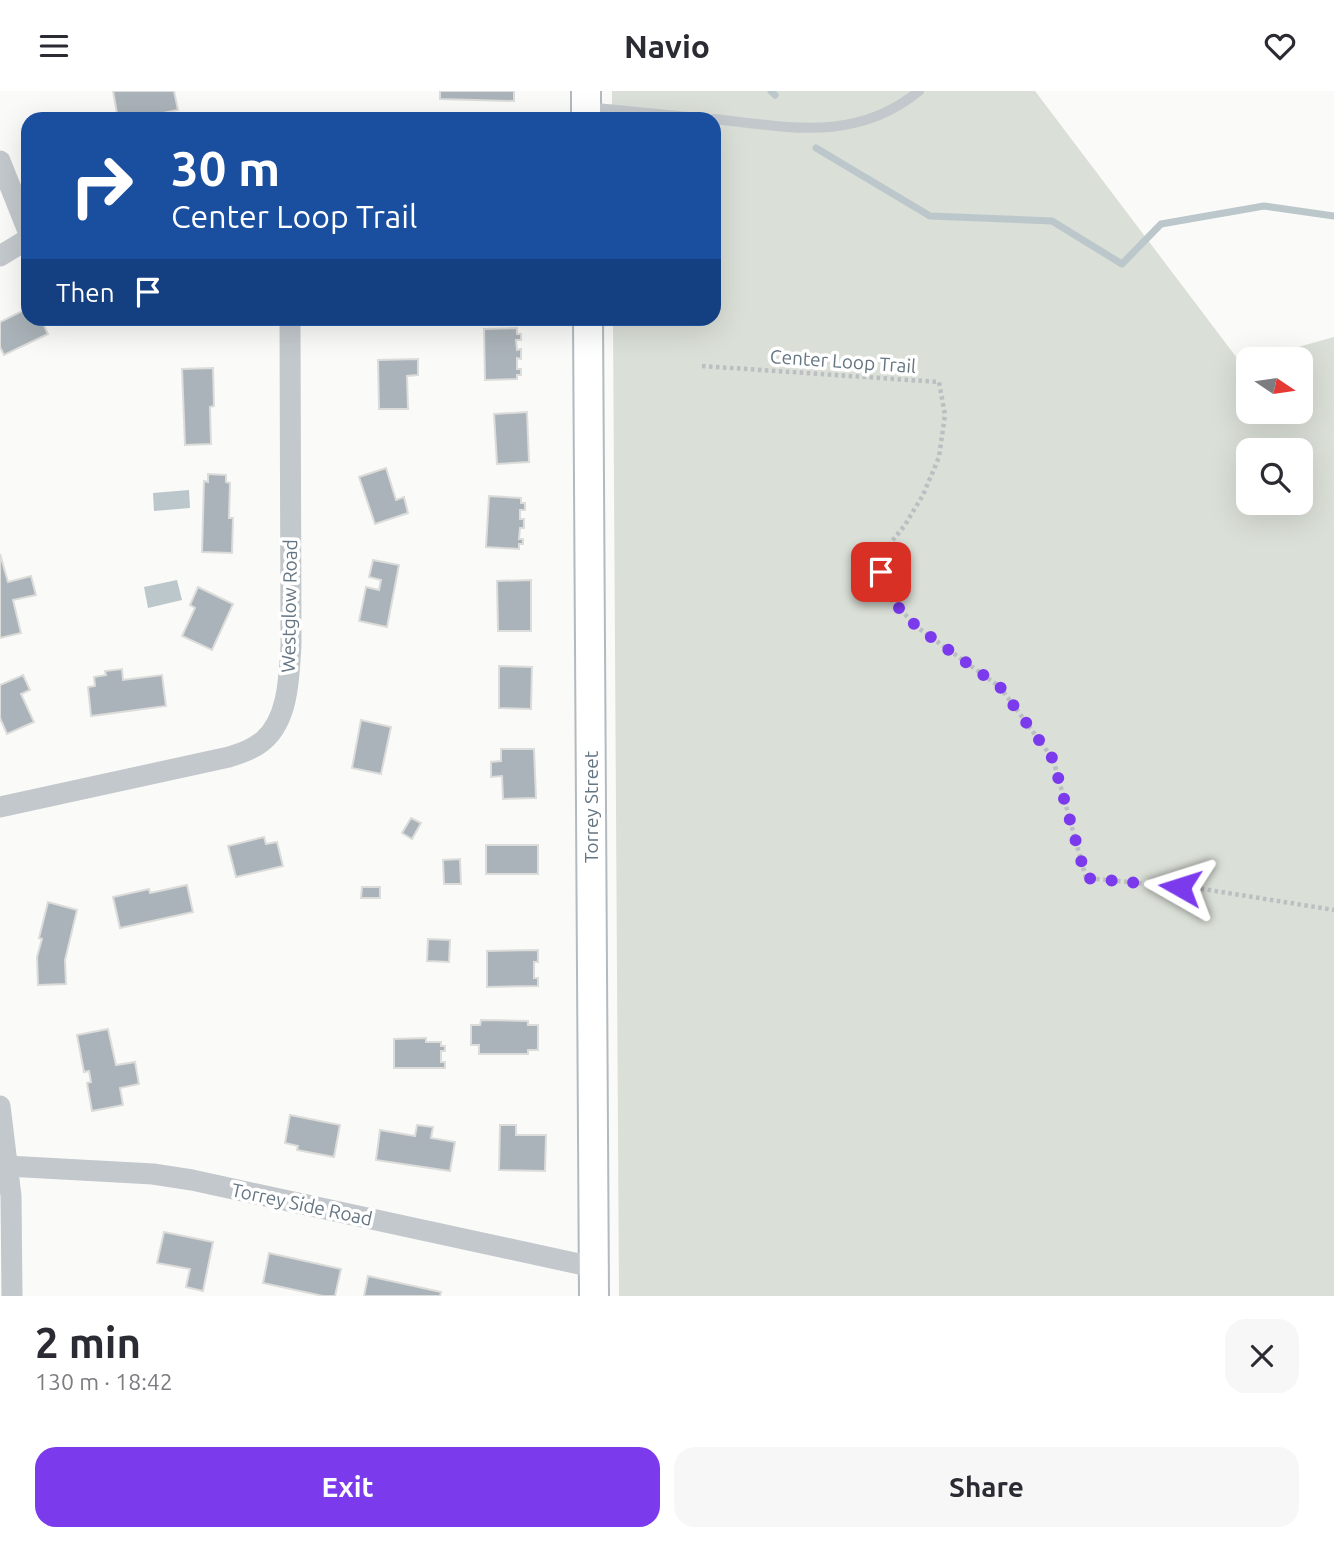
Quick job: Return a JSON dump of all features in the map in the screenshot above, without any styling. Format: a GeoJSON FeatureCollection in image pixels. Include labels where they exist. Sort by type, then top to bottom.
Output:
{"type":"FeatureCollection","features":[{"type":"Feature","properties":{"kind":"main road","name":"Torrey Street"},"geometry":{"type":"LineString","coordinates":[[587,326],[594,1296]]}},
{"type":"Feature","properties":{"kind":"street"},"geometry":{"type":"LineString","coordinates":[[0,161],[21,214]]}},
{"type":"Feature","properties":{"kind":"street"},"geometry":{"type":"LineString","coordinates":[[0,256],[21,243]]}},
{"type":"Feature","properties":{"kind":"street","name":"Westglow Road"},"geometry":{"type":"LineString","coordinates":[[0,807],[229,757],[266,739],[274,728],[288,682],[291,645],[290,326]]}},
{"type":"Feature","properties":{"kind":"street"},"geometry":{"type":"LineString","coordinates":[[0,1106],[12,1231],[12,1296]]}},
{"type":"Feature","properties":{"kind":"street","name":"Torrey Side Road"},"geometry":{"type":"LineString","coordinates":[[7,1166],[153,1174],[192,1180],[593,1267]]}},
{"type":"Feature","properties":{"kind":"lane"},"geometry":{"type":"LineString","coordinates":[[721,120],[816,129],[842,127],[882,115],[904,104],[919,91]]}},
{"type":"Feature","properties":{"kind":"lane"},"geometry":{"type":"LineString","coordinates":[[586,106],[644,112]]}},
{"type":"Feature","properties":{"kind":"path","name":"Center Loop Trail"},"geometry":{"type":"LineString","coordinates":[[702,366],[939,382],[945,415],[939,457],[923,495],[905,525],[881,555],[881,589],[917,627],[1000,687],[1053,759],[1086,878],[1203,890],[1334,910]]}},
{"type":"Feature","properties":{"kind":"shaded area"},"geometry":{"type":"Polygon","coordinates":[[[612,91],[1035,91],[1236,357],[1236,424],[1313,424],[1313,347],[1298,347],[1334,337],[1334,1296],[619,1296],[613,326],[721,326],[721,112],[612,112],[612,91]]]}},
{"type":"Feature","properties":{"kind":"shaded area"},"geometry":{"type":"Polygon","coordinates":[[[189,490],[190,508],[154,511],[153,493],[189,490]]]}},
{"type":"Feature","properties":{"kind":"shaded area"},"geometry":{"type":"Polygon","coordinates":[[[177,580],[182,600],[148,608],[144,587],[177,580]]]}},
{"type":"Feature","properties":{"kind":"building"},"geometry":{"type":"Polygon","coordinates":[[[113,91],[174,91],[178,110],[168,112],[117,112],[113,91]]]}},
{"type":"Feature","properties":{"kind":"building"},"geometry":{"type":"Polygon","coordinates":[[[440,91],[514,91],[514,101],[440,99],[440,91]]]}},
{"type":"Feature","properties":{"kind":"building"},"geometry":{"type":"Polygon","coordinates":[[[21,312],[21,326],[44,326],[48,334],[4,355],[0,347],[0,322],[21,312]]]}},
{"type":"Feature","properties":{"kind":"building"},"geometry":{"type":"Polygon","coordinates":[[[517,328],[517,334],[521,334],[521,340],[516,340],[517,350],[521,349],[521,359],[517,358],[517,369],[521,369],[521,375],[517,375],[517,379],[485,380],[484,329],[517,328]]]}},
{"type":"Feature","properties":{"kind":"building"},"geometry":{"type":"Polygon","coordinates":[[[418,359],[418,375],[407,376],[408,409],[379,409],[378,360],[418,359]]]}},
{"type":"Feature","properties":{"kind":"building"},"geometry":{"type":"Polygon","coordinates":[[[213,368],[211,444],[185,445],[182,369],[213,368]]]}},
{"type":"Feature","properties":{"kind":"building"},"geometry":{"type":"Polygon","coordinates":[[[527,412],[529,462],[497,464],[494,414],[527,412]]]}},
{"type":"Feature","properties":{"kind":"building"},"geometry":{"type":"Polygon","coordinates":[[[386,468],[396,500],[404,497],[408,513],[375,524],[359,477],[386,468]]]}},
{"type":"Feature","properties":{"kind":"building"},"geometry":{"type":"Polygon","coordinates":[[[208,474],[226,475],[226,482],[230,483],[232,553],[202,552],[204,481],[208,482],[208,474]]]}},
{"type":"Feature","properties":{"kind":"building"},"geometry":{"type":"Polygon","coordinates":[[[489,496],[521,498],[521,503],[525,503],[525,510],[520,510],[524,528],[520,528],[519,539],[523,539],[523,544],[519,544],[519,549],[486,547],[489,496]]]}},
{"type":"Feature","properties":{"kind":"building"},"geometry":{"type":"Polygon","coordinates":[[[0,554],[8,582],[31,576],[36,595],[13,600],[21,633],[0,638],[0,554]]]}},
{"type":"Feature","properties":{"kind":"building"},"geometry":{"type":"Polygon","coordinates":[[[373,560],[399,565],[387,627],[359,621],[366,587],[379,590],[381,580],[369,577],[373,560]]]}},
{"type":"Feature","properties":{"kind":"building"},"geometry":{"type":"Polygon","coordinates":[[[531,580],[531,631],[498,631],[497,581],[531,580]]]}},
{"type":"Feature","properties":{"kind":"building"},"geometry":{"type":"Polygon","coordinates":[[[198,587],[233,604],[212,650],[182,636],[195,608],[190,605],[198,587]]]}},
{"type":"Feature","properties":{"kind":"building"},"geometry":{"type":"Polygon","coordinates":[[[499,666],[532,667],[531,709],[499,708],[499,666]]]}},
{"type":"Feature","properties":{"kind":"building"},"geometry":{"type":"Polygon","coordinates":[[[122,669],[123,680],[162,675],[166,706],[91,716],[88,687],[95,686],[94,677],[106,675],[105,671],[122,669]]]}},
{"type":"Feature","properties":{"kind":"building"},"geometry":{"type":"Polygon","coordinates":[[[23,675],[30,690],[21,694],[34,722],[7,734],[0,718],[0,685],[23,675]]]}},
{"type":"Feature","properties":{"kind":"building"},"geometry":{"type":"Polygon","coordinates":[[[361,720],[391,727],[381,774],[352,768],[361,720]]]}},
{"type":"Feature","properties":{"kind":"building"},"geometry":{"type":"Polygon","coordinates":[[[501,749],[534,749],[536,798],[503,799],[502,776],[491,777],[491,762],[501,761],[501,749]]]}},
{"type":"Feature","properties":{"kind":"building"},"geometry":{"type":"Polygon","coordinates":[[[411,818],[421,823],[412,839],[402,833],[411,818]]]}},
{"type":"Feature","properties":{"kind":"building"},"geometry":{"type":"Polygon","coordinates":[[[264,837],[266,844],[277,842],[283,866],[236,877],[228,846],[264,837]]]}},
{"type":"Feature","properties":{"kind":"building"},"geometry":{"type":"Polygon","coordinates":[[[486,845],[538,845],[538,874],[486,874],[486,845]]]}},
{"type":"Feature","properties":{"kind":"building"},"geometry":{"type":"Polygon","coordinates":[[[460,859],[461,884],[444,884],[443,860],[460,859]]]}},
{"type":"Feature","properties":{"kind":"building"},"geometry":{"type":"Polygon","coordinates":[[[187,885],[193,912],[120,928],[113,897],[149,889],[150,893],[187,885]]]}},
{"type":"Feature","properties":{"kind":"building"},"geometry":{"type":"Polygon","coordinates":[[[362,887],[380,887],[380,898],[361,898],[362,887]]]}},
{"type":"Feature","properties":{"kind":"building"},"geometry":{"type":"Polygon","coordinates":[[[48,902],[77,910],[65,960],[66,984],[38,985],[37,957],[42,939],[39,938],[48,902]]]}},
{"type":"Feature","properties":{"kind":"building"},"geometry":{"type":"Polygon","coordinates":[[[428,939],[450,940],[449,962],[427,961],[428,939]]]}},
{"type":"Feature","properties":{"kind":"building"},"geometry":{"type":"Polygon","coordinates":[[[538,950],[538,962],[534,962],[534,978],[538,978],[538,986],[487,987],[487,951],[538,950]]]}},
{"type":"Feature","properties":{"kind":"building"},"geometry":{"type":"Polygon","coordinates":[[[481,1020],[528,1021],[528,1025],[538,1025],[538,1050],[528,1050],[528,1054],[479,1054],[479,1045],[471,1045],[471,1025],[480,1025],[481,1020]]]}},
{"type":"Feature","properties":{"kind":"building"},"geometry":{"type":"Polygon","coordinates":[[[108,1029],[116,1065],[135,1062],[139,1084],[120,1088],[123,1105],[92,1111],[87,1083],[91,1082],[89,1071],[84,1072],[77,1035],[108,1029]]]}},
{"type":"Feature","properties":{"kind":"building"},"geometry":{"type":"Polygon","coordinates":[[[426,1038],[426,1042],[441,1042],[441,1046],[445,1046],[445,1051],[441,1051],[441,1062],[445,1062],[445,1068],[394,1068],[394,1039],[426,1038]]]}},
{"type":"Feature","properties":{"kind":"building"},"geometry":{"type":"Polygon","coordinates":[[[290,1115],[340,1125],[334,1157],[297,1150],[298,1146],[285,1143],[290,1115]]]}},
{"type":"Feature","properties":{"kind":"building"},"geometry":{"type":"Polygon","coordinates":[[[417,1125],[433,1127],[431,1138],[455,1142],[450,1171],[376,1160],[380,1130],[415,1136],[417,1125]]]}},
{"type":"Feature","properties":{"kind":"building"},"geometry":{"type":"Polygon","coordinates":[[[500,1125],[516,1125],[516,1135],[546,1135],[545,1171],[499,1170],[500,1125]]]}},
{"type":"Feature","properties":{"kind":"building"},"geometry":{"type":"Polygon","coordinates":[[[164,1232],[213,1242],[203,1291],[186,1287],[190,1269],[157,1263],[164,1232]]]}},
{"type":"Feature","properties":{"kind":"building"},"geometry":{"type":"Polygon","coordinates":[[[269,1253],[341,1269],[335,1296],[323,1296],[263,1283],[269,1253]]]}},
{"type":"Feature","properties":{"kind":"building"},"geometry":{"type":"Polygon","coordinates":[[[368,1276],[441,1292],[440,1296],[364,1296],[368,1276]]]}},
{"type":"Feature","properties":{"kind":"waterway"},"geometry":{"type":"LineString","coordinates":[[771,91],[775,95]]}},
{"type":"Feature","properties":{"kind":"waterway"},"geometry":{"type":"LineString","coordinates":[[816,148],[930,216],[1052,221],[1122,264],[1161,224],[1264,206],[1334,216]]}},
{"type":"Feature","properties":{"kind":"route"},"geometry":{"type":"LineString","coordinates":[[881,572],[881,589],[917,627],[1000,687],[1053,759],[1086,878],[1180,887]]}}]}
